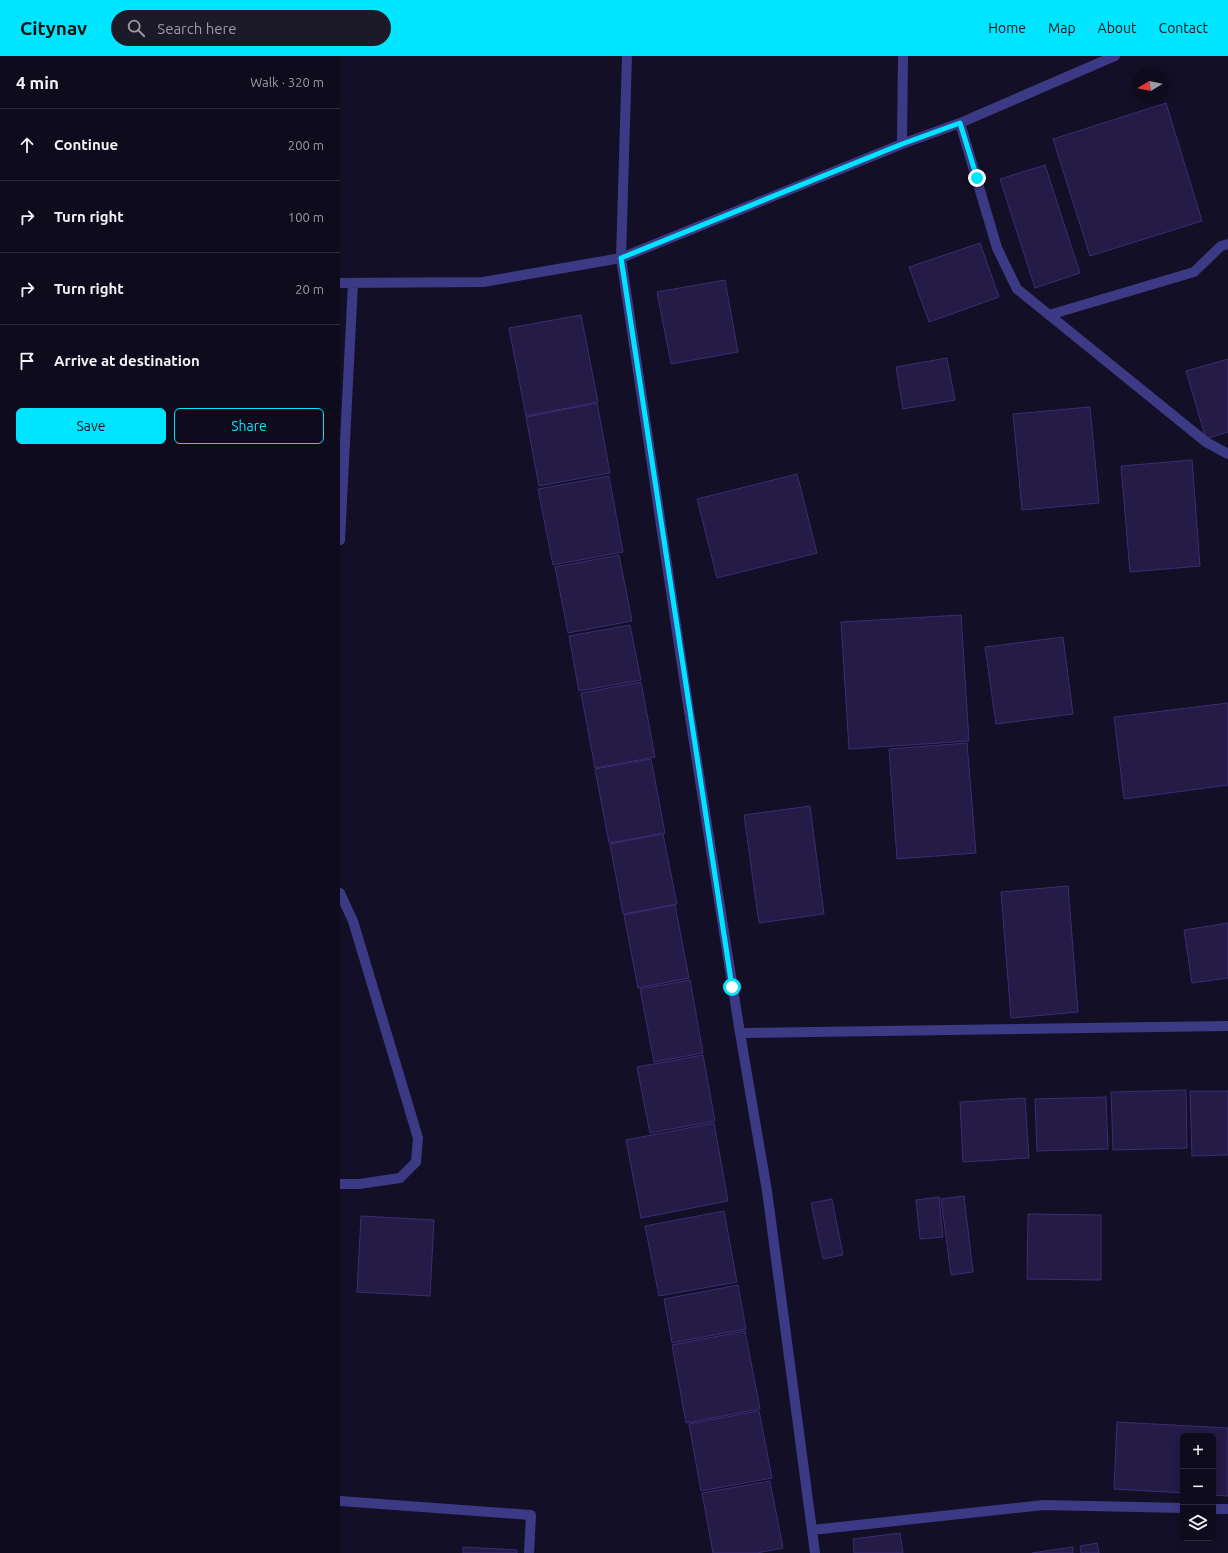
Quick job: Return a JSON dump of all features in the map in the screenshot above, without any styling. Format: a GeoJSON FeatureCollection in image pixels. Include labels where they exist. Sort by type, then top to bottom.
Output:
{"type":"FeatureCollection","features":[{"type":"Feature","properties":{"kind":"street"},"geometry":{"type":"LineString","coordinates":[[627,56],[621,258],[686,692],[740,1033],[767,1191],[815,1553]]}},
{"type":"Feature","properties":{"kind":"street"},"geometry":{"type":"LineString","coordinates":[[902,144],[903,56]]}},
{"type":"Feature","properties":{"kind":"street"},"geometry":{"type":"LineString","coordinates":[[340,283],[483,282],[621,258],[902,144],[960,123],[1115,56]]}},
{"type":"Feature","properties":{"kind":"street"},"geometry":{"type":"LineString","coordinates":[[960,123],[997,248],[1017,289],[1206,442],[1228,454]]}},
{"type":"Feature","properties":{"kind":"street"},"geometry":{"type":"LineString","coordinates":[[1049,315],[1194,272],[1221,246],[1228,244]]}},
{"type":"Feature","properties":{"kind":"street"},"geometry":{"type":"LineString","coordinates":[[340,540],[353,283]]}},
{"type":"Feature","properties":{"kind":"street"},"geometry":{"type":"LineString","coordinates":[[340,894],[353,921],[418,1138],[416,1162],[400,1178],[359,1184],[340,1184]]}},
{"type":"Feature","properties":{"kind":"street"},"geometry":{"type":"LineString","coordinates":[[740,1033],[1228,1026]]}},
{"type":"Feature","properties":{"kind":"street"},"geometry":{"type":"LineString","coordinates":[[340,1500],[531,1515],[529,1553]]}},
{"type":"Feature","properties":{"kind":"street"},"geometry":{"type":"LineString","coordinates":[[812,1530],[1044,1505],[1180,1508]]}},
{"type":"Feature","properties":{"kind":"street"},"geometry":{"type":"LineString","coordinates":[[1216,1509],[1228,1510]]}},
{"type":"Feature","properties":{"kind":"building"},"geometry":{"type":"Polygon","coordinates":[[[1166,104],[1202,221],[1090,256],[1053,139],[1166,104]]]}},
{"type":"Feature","properties":{"kind":"building"},"geometry":{"type":"Polygon","coordinates":[[[1045,165],[1080,273],[1035,288],[1000,179],[1045,165]]]}},
{"type":"Feature","properties":{"kind":"building"},"geometry":{"type":"Polygon","coordinates":[[[980,243],[999,297],[929,322],[909,267],[980,243]]]}},
{"type":"Feature","properties":{"kind":"building"},"geometry":{"type":"Polygon","coordinates":[[[725,280],[738,352],[671,364],[657,292],[725,280]]]}},
{"type":"Feature","properties":{"kind":"building"},"geometry":{"type":"Polygon","coordinates":[[[581,315],[598,402],[526,416],[509,328],[581,315]]]}},
{"type":"Feature","properties":{"kind":"building"},"geometry":{"type":"Polygon","coordinates":[[[947,358],[955,400],[903,409],[896,367],[947,358]]]}},
{"type":"Feature","properties":{"kind":"building"},"geometry":{"type":"Polygon","coordinates":[[[1228,359],[1228,432],[1206,439],[1186,371],[1228,359]]]}},
{"type":"Feature","properties":{"kind":"building"},"geometry":{"type":"Polygon","coordinates":[[[597,403],[610,473],[539,486],[526,417],[597,403]]]}},
{"type":"Feature","properties":{"kind":"building"},"geometry":{"type":"Polygon","coordinates":[[[1090,407],[1099,503],[1022,510],[1013,414],[1090,407]]]}},
{"type":"Feature","properties":{"kind":"building"},"geometry":{"type":"Polygon","coordinates":[[[1192,460],[1200,566],[1130,572],[1121,466],[1192,460]]]}},
{"type":"Feature","properties":{"kind":"building"},"geometry":{"type":"Polygon","coordinates":[[[797,474],[817,553],[717,578],[697,499],[797,474]]]}},
{"type":"Feature","properties":{"kind":"building"},"geometry":{"type":"Polygon","coordinates":[[[609,476],[623,552],[553,565],[538,489],[609,476]]]}},
{"type":"Feature","properties":{"kind":"building"},"geometry":{"type":"Polygon","coordinates":[[[619,555],[632,621],[568,633],[555,567],[619,555]]]}},
{"type":"Feature","properties":{"kind":"building"},"geometry":{"type":"Polygon","coordinates":[[[961,615],[969,741],[849,749],[841,622],[961,615]]]}},
{"type":"Feature","properties":{"kind":"building"},"geometry":{"type":"Polygon","coordinates":[[[630,625],[641,680],[579,691],[569,636],[630,625]]]}},
{"type":"Feature","properties":{"kind":"building"},"geometry":{"type":"Polygon","coordinates":[[[1063,637],[1073,714],[996,724],[985,647],[1063,637]]]}},
{"type":"Feature","properties":{"kind":"building"},"geometry":{"type":"Polygon","coordinates":[[[641,682],[655,757],[595,768],[581,693],[641,682]]]}},
{"type":"Feature","properties":{"kind":"building"},"geometry":{"type":"Polygon","coordinates":[[[1228,703],[1228,785],[1124,799],[1114,717],[1228,703]]]}},
{"type":"Feature","properties":{"kind":"building"},"geometry":{"type":"Polygon","coordinates":[[[967,743],[976,853],[897,859],[889,749],[967,743]]]}},
{"type":"Feature","properties":{"kind":"building"},"geometry":{"type":"Polygon","coordinates":[[[651,759],[665,833],[609,843],[595,769],[651,759]]]}},
{"type":"Feature","properties":{"kind":"building"},"geometry":{"type":"Polygon","coordinates":[[[810,806],[824,914],[759,923],[744,815],[810,806]]]}},
{"type":"Feature","properties":{"kind":"building"},"geometry":{"type":"Polygon","coordinates":[[[663,834],[677,904],[623,914],[610,844],[663,834]]]}},
{"type":"Feature","properties":{"kind":"building"},"geometry":{"type":"Polygon","coordinates":[[[1068,886],[1078,1012],[1011,1018],[1001,892],[1068,886]]]}},
{"type":"Feature","properties":{"kind":"building"},"geometry":{"type":"Polygon","coordinates":[[[675,905],[689,978],[638,988],[624,915],[675,905]]]}},
{"type":"Feature","properties":{"kind":"building"},"geometry":{"type":"Polygon","coordinates":[[[1228,923],[1228,978],[1192,983],[1184,930],[1228,923]]]}},
{"type":"Feature","properties":{"kind":"building"},"geometry":{"type":"Polygon","coordinates":[[[690,980],[703,1053],[654,1062],[640,989],[690,980]]]}},
{"type":"Feature","properties":{"kind":"building"},"geometry":{"type":"Polygon","coordinates":[[[703,1055],[715,1121],[650,1133],[637,1067],[703,1055]]]}},
{"type":"Feature","properties":{"kind":"building"},"geometry":{"type":"Polygon","coordinates":[[[1186,1090],[1187,1148],[1113,1150],[1111,1092],[1186,1090]]]}},
{"type":"Feature","properties":{"kind":"building"},"geometry":{"type":"Polygon","coordinates":[[[1190,1091],[1228,1091],[1228,1155],[1192,1156],[1190,1091]]]}},
{"type":"Feature","properties":{"kind":"building"},"geometry":{"type":"Polygon","coordinates":[[[1106,1097],[1108,1149],[1037,1151],[1035,1099],[1106,1097]]]}},
{"type":"Feature","properties":{"kind":"building"},"geometry":{"type":"Polygon","coordinates":[[[1025,1098],[1029,1158],[963,1162],[960,1102],[1025,1098]]]}},
{"type":"Feature","properties":{"kind":"building"},"geometry":{"type":"Polygon","coordinates":[[[714,1123],[728,1201],[641,1218],[626,1140],[714,1123]]]}},
{"type":"Feature","properties":{"kind":"building"},"geometry":{"type":"Polygon","coordinates":[[[964,1196],[973,1272],[951,1275],[941,1199],[964,1196]]]}},
{"type":"Feature","properties":{"kind":"building"},"geometry":{"type":"Polygon","coordinates":[[[939,1197],[943,1237],[920,1239],[916,1200],[939,1197]]]}},
{"type":"Feature","properties":{"kind":"building"},"geometry":{"type":"Polygon","coordinates":[[[832,1199],[843,1255],[823,1259],[811,1203],[832,1199]]]}},
{"type":"Feature","properties":{"kind":"building"},"geometry":{"type":"Polygon","coordinates":[[[724,1211],[737,1282],[659,1296],[645,1226],[724,1211]]]}},
{"type":"Feature","properties":{"kind":"building"},"geometry":{"type":"Polygon","coordinates":[[[1028,1214],[1101,1215],[1101,1280],[1027,1279],[1028,1214]]]}},
{"type":"Feature","properties":{"kind":"building"},"geometry":{"type":"Polygon","coordinates":[[[361,1216],[434,1220],[430,1296],[357,1292],[361,1216]]]}},
{"type":"Feature","properties":{"kind":"building"},"geometry":{"type":"Polygon","coordinates":[[[738,1285],[746,1329],[672,1343],[664,1299],[738,1285]]]}},
{"type":"Feature","properties":{"kind":"building"},"geometry":{"type":"Polygon","coordinates":[[[745,1331],[760,1409],[686,1423],[672,1345],[745,1331]]]}},
{"type":"Feature","properties":{"kind":"building"},"geometry":{"type":"Polygon","coordinates":[[[759,1411],[772,1478],[701,1491],[689,1424],[759,1411]]]}},
{"type":"Feature","properties":{"kind":"building"},"geometry":{"type":"Polygon","coordinates":[[[1117,1422],[1228,1428],[1228,1496],[1216,1495],[1216,1433],[1180,1433],[1180,1493],[1114,1489],[1117,1422]]]}},
{"type":"Feature","properties":{"kind":"building"},"geometry":{"type":"Polygon","coordinates":[[[770,1481],[783,1548],[757,1553],[713,1553],[702,1493],[770,1481]]]}},
{"type":"Feature","properties":{"kind":"building"},"geometry":{"type":"Polygon","coordinates":[[[900,1533],[903,1553],[854,1553],[853,1539],[900,1533]]]}},
{"type":"Feature","properties":{"kind":"building"},"geometry":{"type":"Polygon","coordinates":[[[1097,1543],[1099,1553],[1081,1553],[1080,1546],[1097,1543]]]}},
{"type":"Feature","properties":{"kind":"building"},"geometry":{"type":"Polygon","coordinates":[[[463,1547],[517,1550],[517,1553],[463,1553],[463,1547]]]}},
{"type":"Feature","properties":{"kind":"building"},"geometry":{"type":"Polygon","coordinates":[[[1073,1547],[1073,1553],[1032,1553],[1073,1547]]]}},
{"type":"Feature","properties":{"kind":"route"},"geometry":{"type":"LineString","coordinates":[[732,987],[621,258],[902,144],[960,123],[977,178]]}}]}
